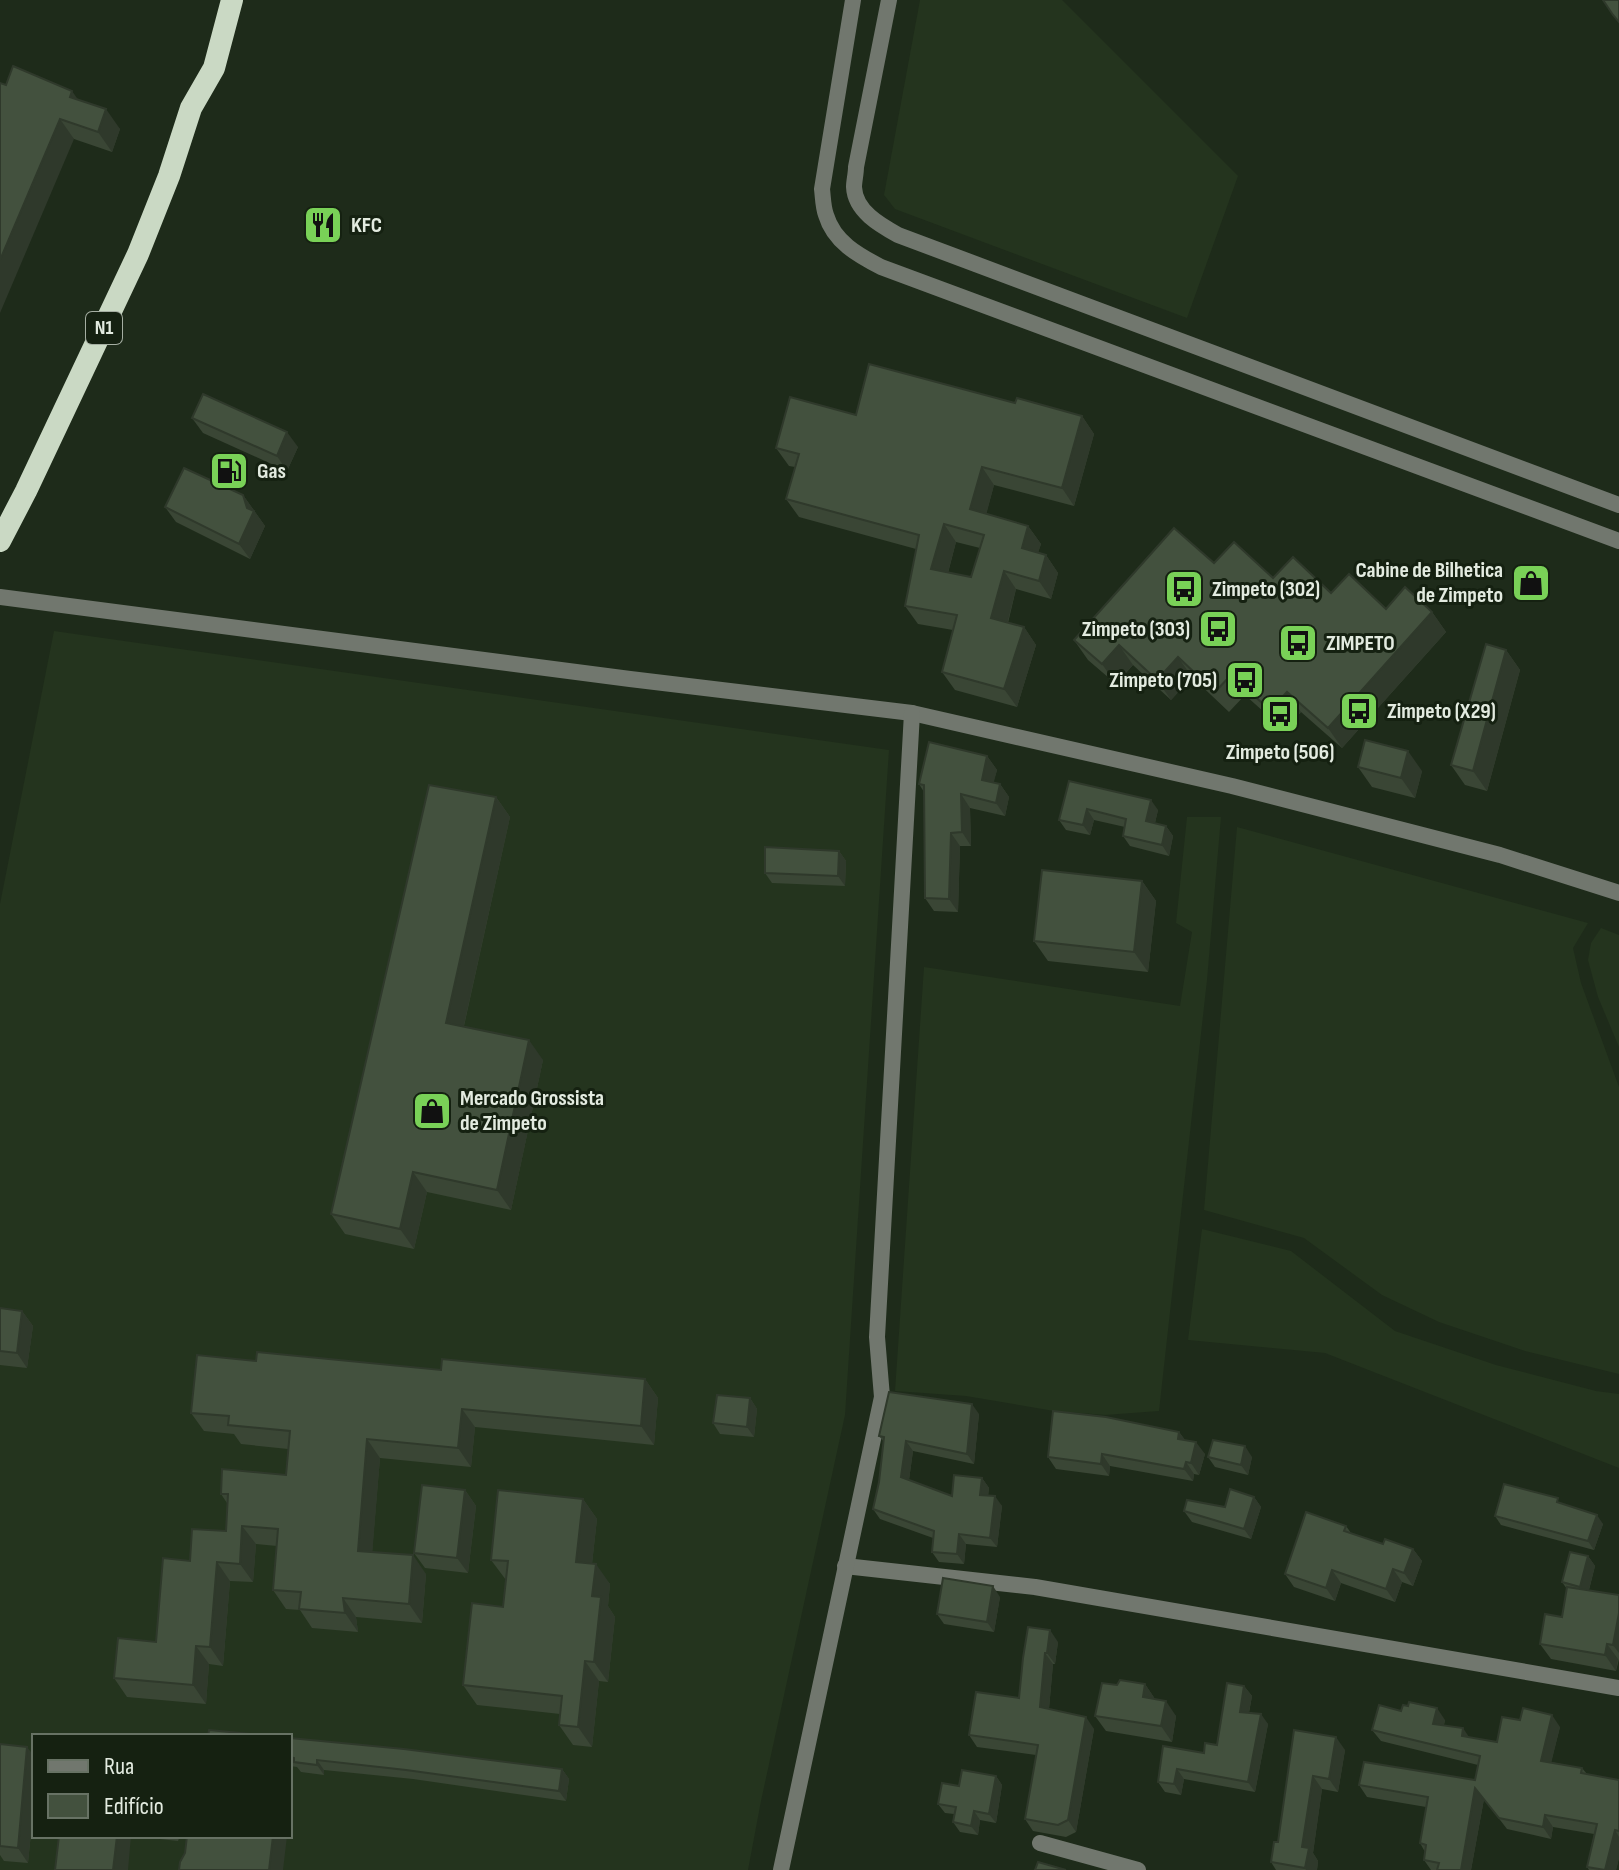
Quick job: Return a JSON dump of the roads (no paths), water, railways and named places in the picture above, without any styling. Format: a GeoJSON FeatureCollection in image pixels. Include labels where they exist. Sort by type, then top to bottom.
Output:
{"type":"FeatureCollection","features":[{"type":"Feature","properties":{"kind":"highway","name":"N1"},"geometry":{"type":"LineString","coordinates":[[0,541],[138,254],[169,176],[191,108],[214,68],[232,0]]}},
{"type":"Feature","properties":{"kind":"street"},"geometry":{"type":"LineString","coordinates":[[853,0],[822,189],[826,216],[838,239],[856,254],[881,267],[1619,541]]}},
{"type":"Feature","properties":{"kind":"street"},"geometry":{"type":"LineString","coordinates":[[889,0],[854,190],[860,206],[877,223],[898,235],[1619,505]]}},
{"type":"Feature","properties":{"kind":"street"},"geometry":{"type":"LineString","coordinates":[[0,597],[912,713],[1232,786],[1500,855],[1619,893]]}},
{"type":"Feature","properties":{"kind":"street"},"geometry":{"type":"LineString","coordinates":[[781,1870],[882,1397],[877,1337],[912,713]]}},
{"type":"Feature","properties":{"kind":"street"},"geometry":{"type":"LineString","coordinates":[[845,1566],[1035,1587],[1619,1688]]}},
{"type":"Feature","properties":{"kind":"street"},"geometry":{"type":"LineString","coordinates":[[1040,1843],[1138,1870]]}},
{"type":"Feature","properties":{"kind":"place","name":"KFC"},"geometry":{"type":"Point","coordinates":[323,225]}},
{"type":"Feature","properties":{"kind":"place","name":"Gas"},"geometry":{"type":"Point","coordinates":[229,471]}},
{"type":"Feature","properties":{"kind":"place","name":"Cabine de Bilhetica de Zimpeto"},"geometry":{"type":"Point","coordinates":[1531,583]}},
{"type":"Feature","properties":{"kind":"place","name":"Zimpeto (302)"},"geometry":{"type":"Point","coordinates":[1184,589]}},
{"type":"Feature","properties":{"kind":"place","name":"Zimpeto (303)"},"geometry":{"type":"Point","coordinates":[1218,629]}},
{"type":"Feature","properties":{"kind":"place","name":"ZIMPETO"},"geometry":{"type":"Point","coordinates":[1298,643]}},
{"type":"Feature","properties":{"kind":"place","name":"Zimpeto (705)"},"geometry":{"type":"Point","coordinates":[1245,680]}},
{"type":"Feature","properties":{"kind":"place","name":"Zimpeto (X29)"},"geometry":{"type":"Point","coordinates":[1359,711]}},
{"type":"Feature","properties":{"kind":"place","name":"Zimpeto (506)"},"geometry":{"type":"Point","coordinates":[1280,714]}},
{"type":"Feature","properties":{"kind":"place","name":"Mercado Grossista de Zimpeto"},"geometry":{"type":"Point","coordinates":[432,1111]}}]}
